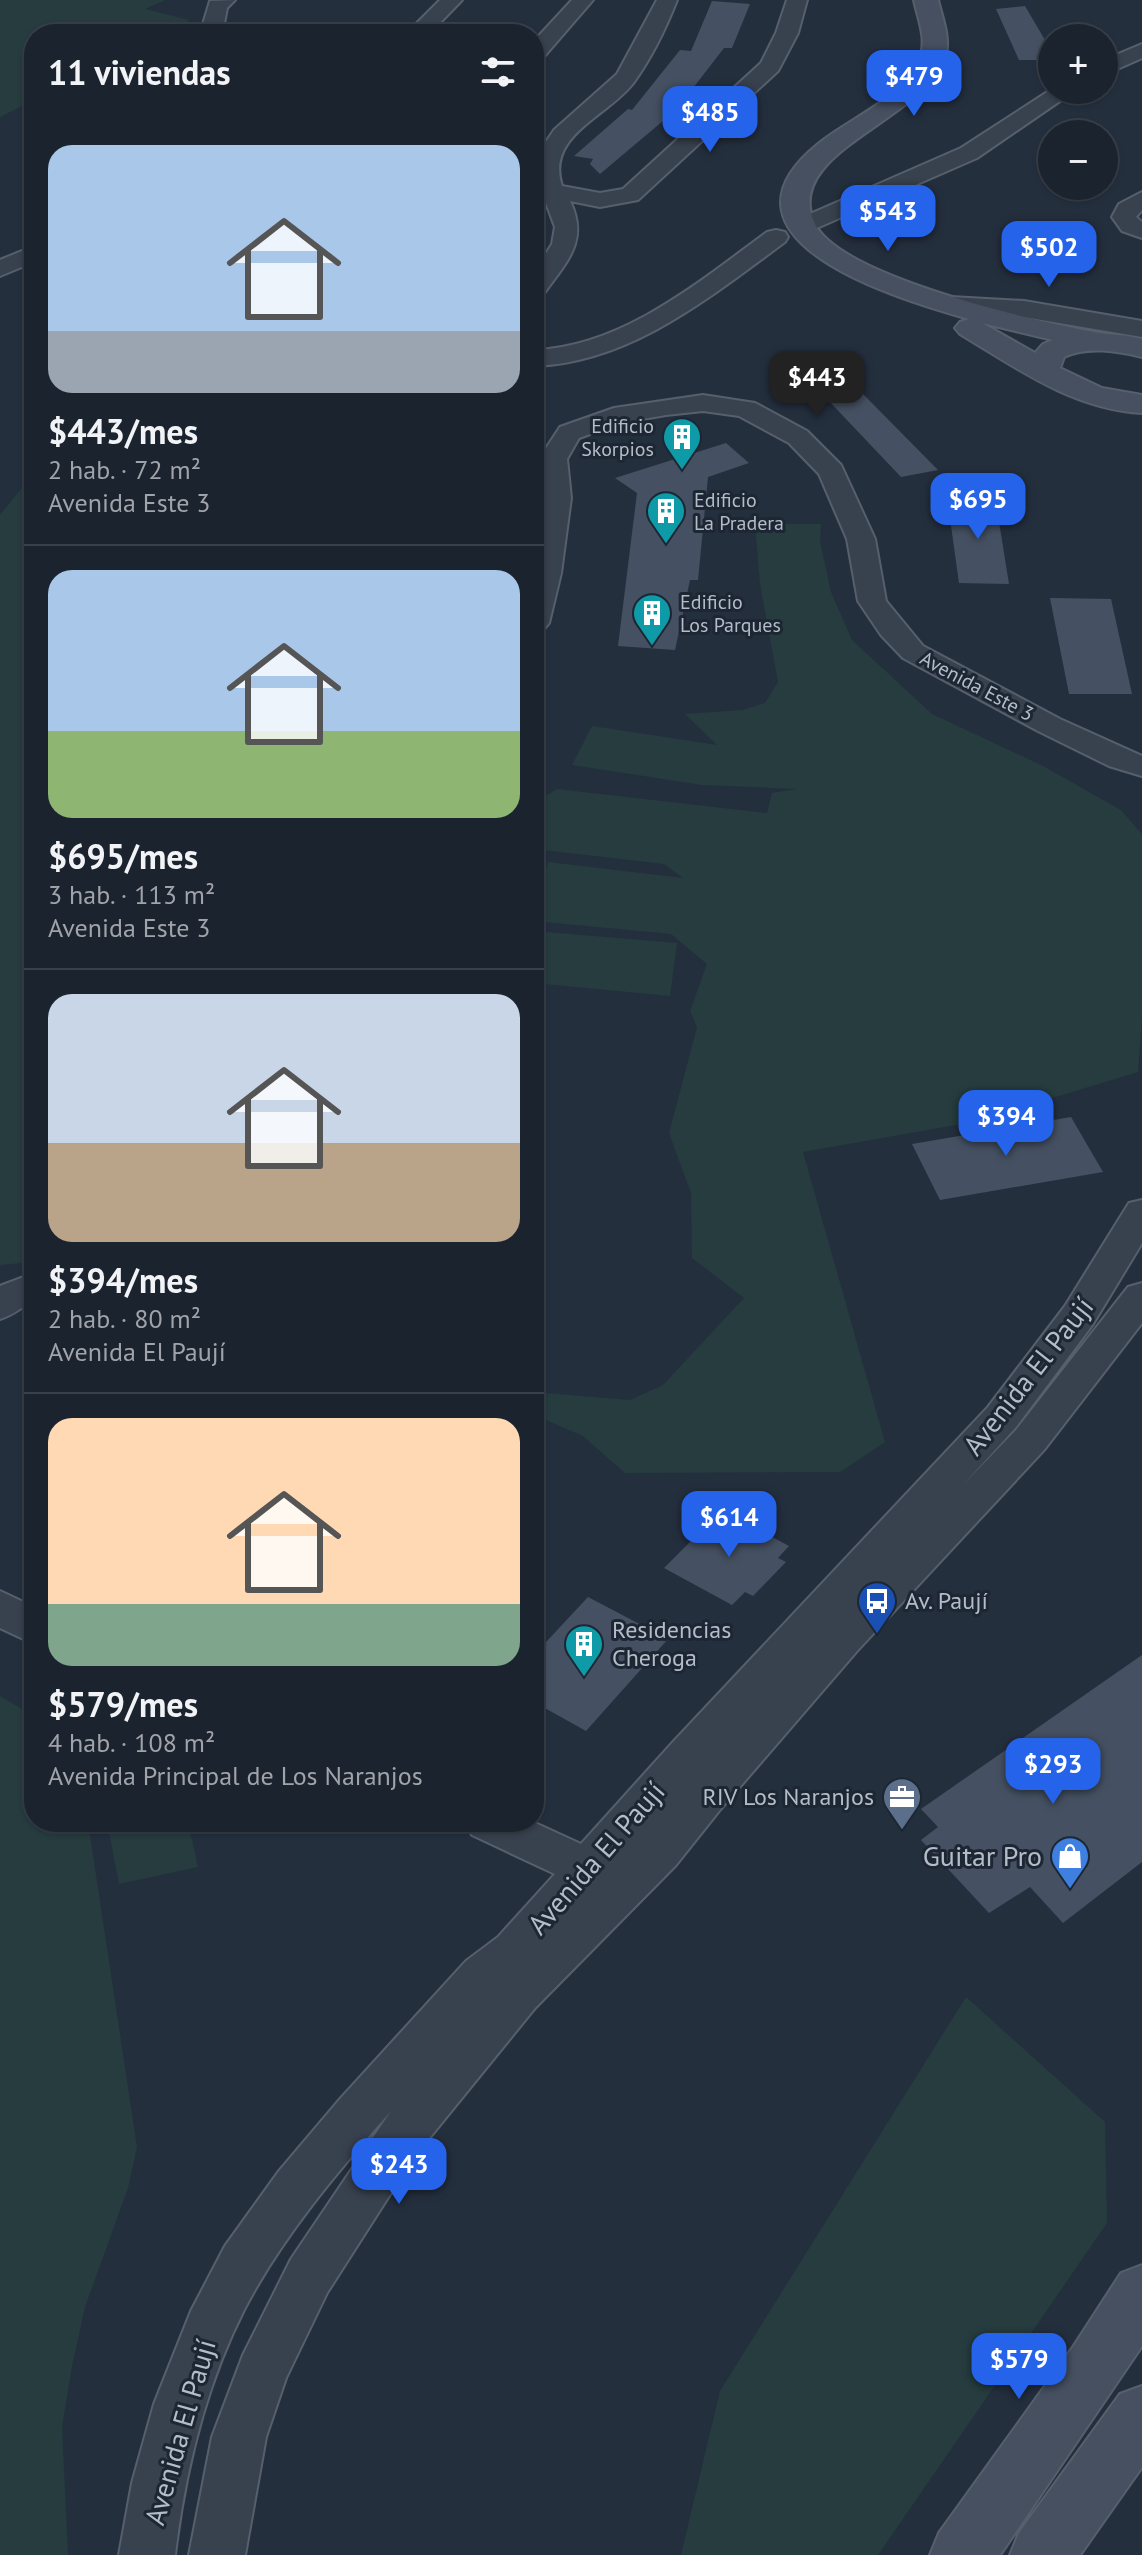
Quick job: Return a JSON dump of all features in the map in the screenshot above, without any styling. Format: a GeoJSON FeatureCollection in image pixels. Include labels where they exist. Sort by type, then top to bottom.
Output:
{"type":"FeatureCollection","features":[{"type":"Feature","properties":{"kind":"main road"},"geometry":{"type":"LineString","coordinates":[[781,227],[796,215],[796,189],[811,165],[915,85],[932,59],[935,39],[926,0]]}},
{"type":"Feature","properties":{"kind":"main road"},"geometry":{"type":"LineString","coordinates":[[780,167],[803,144],[888,82],[904,59]]}},
{"type":"Feature","properties":{"kind":"main road"},"geometry":{"type":"LineString","coordinates":[[781,227],[814,242],[847,265],[951,304],[1022,325],[1128,340]]}},
{"type":"Feature","properties":{"kind":"main road"},"geometry":{"type":"LineString","coordinates":[[781,227],[799,258],[820,270],[977,331],[1079,391],[1110,401],[1142,404]]}},
{"type":"Feature","properties":{"kind":"main road"},"geometry":{"type":"LineString","coordinates":[[1045,372],[1044,361],[1056,350],[1077,343],[1128,340]]}},
{"type":"Feature","properties":{"kind":"main road"},"geometry":{"type":"LineString","coordinates":[[962,2555],[1095,2367],[1142,2293]]}},
{"type":"Feature","properties":{"kind":"main road"},"geometry":{"type":"LineString","coordinates":[[1042,2555],[1142,2415]]}},
{"type":"Feature","properties":{"kind":"street"},"geometry":{"type":"LineString","coordinates":[[213,24],[217,5],[225,0]]}},
{"type":"Feature","properties":{"kind":"street"},"geometry":{"type":"LineString","coordinates":[[427,24],[452,0]]}},
{"type":"Feature","properties":{"kind":"street"},"geometry":{"type":"LineString","coordinates":[[544,43],[583,0]]}},
{"type":"Feature","properties":{"kind":"street"},"geometry":{"type":"LineString","coordinates":[[544,274],[566,240],[567,227],[546,169],[550,154],[562,136],[617,87],[634,67],[667,0]]}},
{"type":"Feature","properties":{"kind":"street"},"geometry":{"type":"LineString","coordinates":[[553,191],[600,200],[630,195],[770,66],[787,33],[797,0]]}},
{"type":"Feature","properties":{"kind":"street"},"geometry":{"type":"LineString","coordinates":[[1118,61],[1142,50]]}},
{"type":"Feature","properties":{"kind":"street"},"geometry":{"type":"LineString","coordinates":[[544,357],[587,351],[649,325],[781,227],[957,159],[1043,104]]}},
{"type":"Feature","properties":{"kind":"street"},"geometry":{"type":"LineString","coordinates":[[1142,199],[1127,209],[1124,217],[1130,226],[1142,231]]}},
{"type":"Feature","properties":{"kind":"street"},"geometry":{"type":"LineString","coordinates":[[0,269],[24,258]]}},
{"type":"Feature","properties":{"kind":"street"},"geometry":{"type":"LineString","coordinates":[[951,304],[1024,309],[1128,340]]}},
{"type":"Feature","properties":{"kind":"street"},"geometry":{"type":"LineString","coordinates":[[1110,401],[1142,415]]}},
{"type":"Feature","properties":{"kind":"street","name":"Avenida Este 3"},"geometry":{"type":"LineString","coordinates":[[544,585],[557,498],[553,459],[569,433],[614,416],[666,407],[703,403],[746,409],[798,437],[831,471],[861,539],[872,601],[891,629],[913,652],[1049,725],[1142,767]]}},
{"type":"Feature","properties":{"kind":"street","name":"Avenida El Paují"},"geometry":{"type":"LineString","coordinates":[[217,2555],[239,2437],[262,2373],[309,2276],[396,2141],[518,1994],[608,1877],[689,1754],[1002,1417],[1079,1315],[1142,1212]]}},
{"type":"Feature","properties":{"kind":"street"},"geometry":{"type":"LineString","coordinates":[[0,1306],[6,1298],[24,1290]]}},
{"type":"Feature","properties":{"kind":"street","name":"Avenida El Paují"},"geometry":{"type":"LineString","coordinates":[[147,2555],[178,2415],[215,2316],[243,2263],[323,2155],[483,1975],[608,1877],[842,1639],[1030,1440],[1142,1296]]}},
{"type":"Feature","properties":{"kind":"street"},"geometry":{"type":"LineString","coordinates":[[0,1607],[24,1622]]}},
{"type":"Feature","properties":{"kind":"street"},"geometry":{"type":"LineString","coordinates":[[510,1832],[608,1877]]}},
{"type":"Feature","properties":{"kind":"green space"},"geometry":{"type":"Polygon","coordinates":[[[0,0],[165,0],[145,9],[189,20],[187,24],[24,24],[24,105],[0,117],[0,0]]]}},
{"type":"Feature","properties":{"kind":"green space"},"geometry":{"type":"Polygon","coordinates":[[[24,485],[24,1263],[0,1265],[0,515],[24,485]]]}},
{"type":"Feature","properties":{"kind":"green space"},"geometry":{"type":"Polygon","coordinates":[[[755,524],[821,524],[820,541],[831,592],[852,640],[932,714],[1043,766],[1121,810],[1142,834],[1142,1018],[1138,1072],[973,1122],[803,1152],[885,1442],[840,1472],[625,1473],[583,1436],[544,1419],[544,1393],[630,1400],[663,1385],[744,1298],[692,1258],[691,1193],[669,1133],[697,1027],[690,1011],[707,964],[671,934],[544,922],[544,875],[548,862],[683,878],[664,864],[544,850],[544,797],[557,789],[767,813],[772,793],[797,789],[702,785],[572,765],[592,726],[717,745],[685,714],[743,710],[765,703],[778,682],[760,584],[755,524]]]}},
{"type":"Feature","properties":{"kind":"green space"},"geometry":{"type":"Polygon","coordinates":[[[544,932],[677,943],[670,996],[544,984],[544,932]]]}},
{"type":"Feature","properties":{"kind":"green space"},"geometry":{"type":"Polygon","coordinates":[[[0,1696],[24,1710],[24,1832],[90,1832],[137,2147],[128,2188],[85,2307],[72,2366],[62,2427],[68,2555],[0,2555],[0,1696]]]}},
{"type":"Feature","properties":{"kind":"green space"},"geometry":{"type":"Polygon","coordinates":[[[109,1832],[190,1832],[198,1867],[119,1884],[109,1832]]]}},
{"type":"Feature","properties":{"kind":"green space"},"geometry":{"type":"Polygon","coordinates":[[[966,1997],[1105,2122],[1107,2223],[878,2555],[681,2555],[720,2391],[966,1997]]]}},
{"type":"Feature","properties":{"kind":"building"},"geometry":{"type":"Polygon","coordinates":[[[712,1],[750,4],[732,48],[724,48],[676,110],[600,174],[590,164],[593,159],[574,156],[628,109],[632,110],[680,50],[691,51],[712,1]]]}},
{"type":"Feature","properties":{"kind":"building"},"geometry":{"type":"Polygon","coordinates":[[[1025,6],[1038,28],[1038,60],[1019,60],[996,9],[1025,6]]]}},
{"type":"Feature","properties":{"kind":"building"},"geometry":{"type":"Polygon","coordinates":[[[862,393],[938,470],[901,477],[827,399],[862,393]]]}},
{"type":"Feature","properties":{"kind":"building"},"geometry":{"type":"Polygon","coordinates":[[[726,443],[749,463],[708,477],[698,580],[690,580],[675,650],[618,646],[637,493],[615,478],[726,443]]]}},
{"type":"Feature","properties":{"kind":"building"},"geometry":{"type":"Polygon","coordinates":[[[947,497],[995,497],[1009,584],[959,583],[947,497]]]}},
{"type":"Feature","properties":{"kind":"building"},"geometry":{"type":"Polygon","coordinates":[[[1050,598],[1111,599],[1132,694],[1069,694],[1050,598]]]}},
{"type":"Feature","properties":{"kind":"building"},"geometry":{"type":"Polygon","coordinates":[[[1071,1117],[1103,1172],[940,1200],[912,1144],[1071,1117]]]}},
{"type":"Feature","properties":{"kind":"building"},"geometry":{"type":"Polygon","coordinates":[[[719,1513],[738,1523],[741,1520],[789,1546],[778,1558],[786,1562],[753,1596],[745,1592],[732,1605],[664,1568],[719,1513]]]}},
{"type":"Feature","properties":{"kind":"building","name":"Residencias Cheroga"},"geometry":{"type":"Polygon","coordinates":[[[588,1597],[668,1639],[586,1731],[544,1708],[544,1644],[588,1597]]]}},
{"type":"Feature","properties":{"kind":"building"},"geometry":{"type":"Polygon","coordinates":[[[1142,1655],[1142,1862],[1063,1923],[1030,1887],[989,1913],[921,1840],[938,1827],[921,1809],[1142,1655]]]}},
{"type":"Feature","properties":{"kind":"place","name":"Edificio Skorpios"},"geometry":{"type":"Point","coordinates":[682,471]}},
{"type":"Feature","properties":{"kind":"place","name":"Edificio La Pradera"},"geometry":{"type":"Point","coordinates":[666,545]}},
{"type":"Feature","properties":{"kind":"place","name":"Edificio Los Parques"},"geometry":{"type":"Point","coordinates":[652,647]}},
{"type":"Feature","properties":{"kind":"place","name":"Av. Paují"},"geometry":{"type":"Point","coordinates":[877,1635]}},
{"type":"Feature","properties":{"kind":"place","name":"Residencias Cheroga"},"geometry":{"type":"Point","coordinates":[584,1678]}},
{"type":"Feature","properties":{"kind":"place","name":"RIV Los Naranjos"},"geometry":{"type":"Point","coordinates":[902,1831]}},
{"type":"Feature","properties":{"kind":"place","name":"Guitar Pro"},"geometry":{"type":"Point","coordinates":[1070,1890]}}]}
